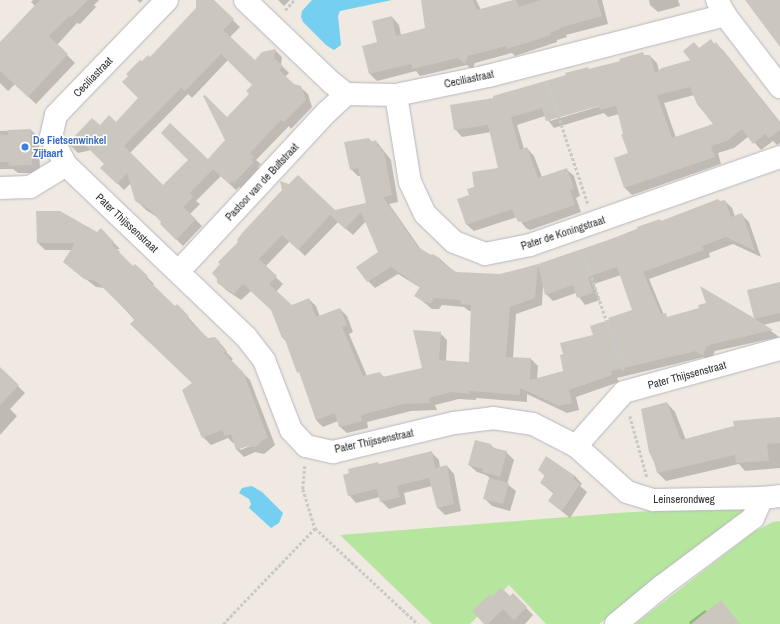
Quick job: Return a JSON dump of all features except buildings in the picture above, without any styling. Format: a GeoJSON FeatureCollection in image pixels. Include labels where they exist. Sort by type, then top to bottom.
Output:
{"type":"FeatureCollection","features":[{"type":"Feature","properties":{"kind":"street","name":"Ceciliastraat"},"geometry":{"type":"LineString","coordinates":[[66,165],[51,137],[56,115],[167,0]]}},
{"type":"Feature","properties":{"kind":"street"},"geometry":{"type":"LineString","coordinates":[[245,0],[332,83],[346,94]]}},
{"type":"Feature","properties":{"kind":"street","name":"Ceciliastraat"},"geometry":{"type":"LineString","coordinates":[[346,94],[396,95],[488,76],[541,62],[721,8]]}},
{"type":"Feature","properties":{"kind":"street"},"geometry":{"type":"LineString","coordinates":[[721,8],[780,87]]}},
{"type":"Feature","properties":{"kind":"street","name":"Pastoor van de Bultstraat"},"geometry":{"type":"LineString","coordinates":[[179,271],[346,94]]}},
{"type":"Feature","properties":{"kind":"street","name":"Pater de Koningstraat"},"geometry":{"type":"LineString","coordinates":[[396,95],[410,182],[424,214],[454,242],[485,254],[530,246],[780,157]]}},
{"type":"Feature","properties":{"kind":"street"},"geometry":{"type":"LineString","coordinates":[[0,188],[30,187],[66,165]]}},
{"type":"Feature","properties":{"kind":"street","name":"Pater Thijssenstraat"},"geometry":{"type":"LineString","coordinates":[[66,165],[179,271],[246,337],[264,360],[291,430],[306,446],[332,452],[454,423],[493,418],[532,424],[576,446]]}},
{"type":"Feature","properties":{"kind":"street","name":"Pater Thijssenstraat"},"geometry":{"type":"LineString","coordinates":[[627,391],[780,349]]}},
{"type":"Feature","properties":{"kind":"street"},"geometry":{"type":"LineString","coordinates":[[576,446],[627,391]]}},
{"type":"Feature","properties":{"kind":"street","name":"Leinserondweg"},"geometry":{"type":"LineString","coordinates":[[576,446],[627,492],[654,500],[771,497]]}},
{"type":"Feature","properties":{"kind":"street","name":"Leinserondweg"},"geometry":{"type":"LineString","coordinates":[[616,624],[662,586],[753,518],[771,497]]}},
{"type":"Feature","properties":{"kind":"path"},"geometry":{"type":"LineString","coordinates":[[541,62],[569,151],[584,226],[654,500]]}},
{"type":"Feature","properties":{"kind":"path"},"geometry":{"type":"LineString","coordinates":[[306,446],[303,489],[315,528],[418,624]]}},
{"type":"Feature","properties":{"kind":"path"},"geometry":{"type":"LineString","coordinates":[[223,624],[315,528]]}},
{"type":"Feature","properties":{"kind":"green space"},"geometry":{"type":"Polygon","coordinates":[[[753,505],[599,624],[546,624],[509,585],[470,624],[432,624],[340,535],[617,513],[753,505]]]}},
{"type":"Feature","properties":{"kind":"green space"},"geometry":{"type":"Polygon","coordinates":[[[780,521],[780,624],[635,624],[755,531],[773,522],[780,521]]]}},
{"type":"Feature","properties":{"kind":"water"},"geometry":{"type":"Polygon","coordinates":[[[312,0],[392,0],[340,11],[338,16],[341,45],[334,50],[326,45],[303,22],[301,17],[302,11],[312,0]]]}},
{"type":"Feature","properties":{"kind":"water"},"geometry":{"type":"Polygon","coordinates":[[[252,486],[262,492],[283,513],[279,523],[271,528],[249,508],[251,504],[249,499],[239,493],[242,488],[252,486]]]}},
{"type":"Feature","properties":{"kind":"place","name":"De Fietsenwinkel Zijtaart"},"geometry":{"type":"Point","coordinates":[25,147]}}]}
